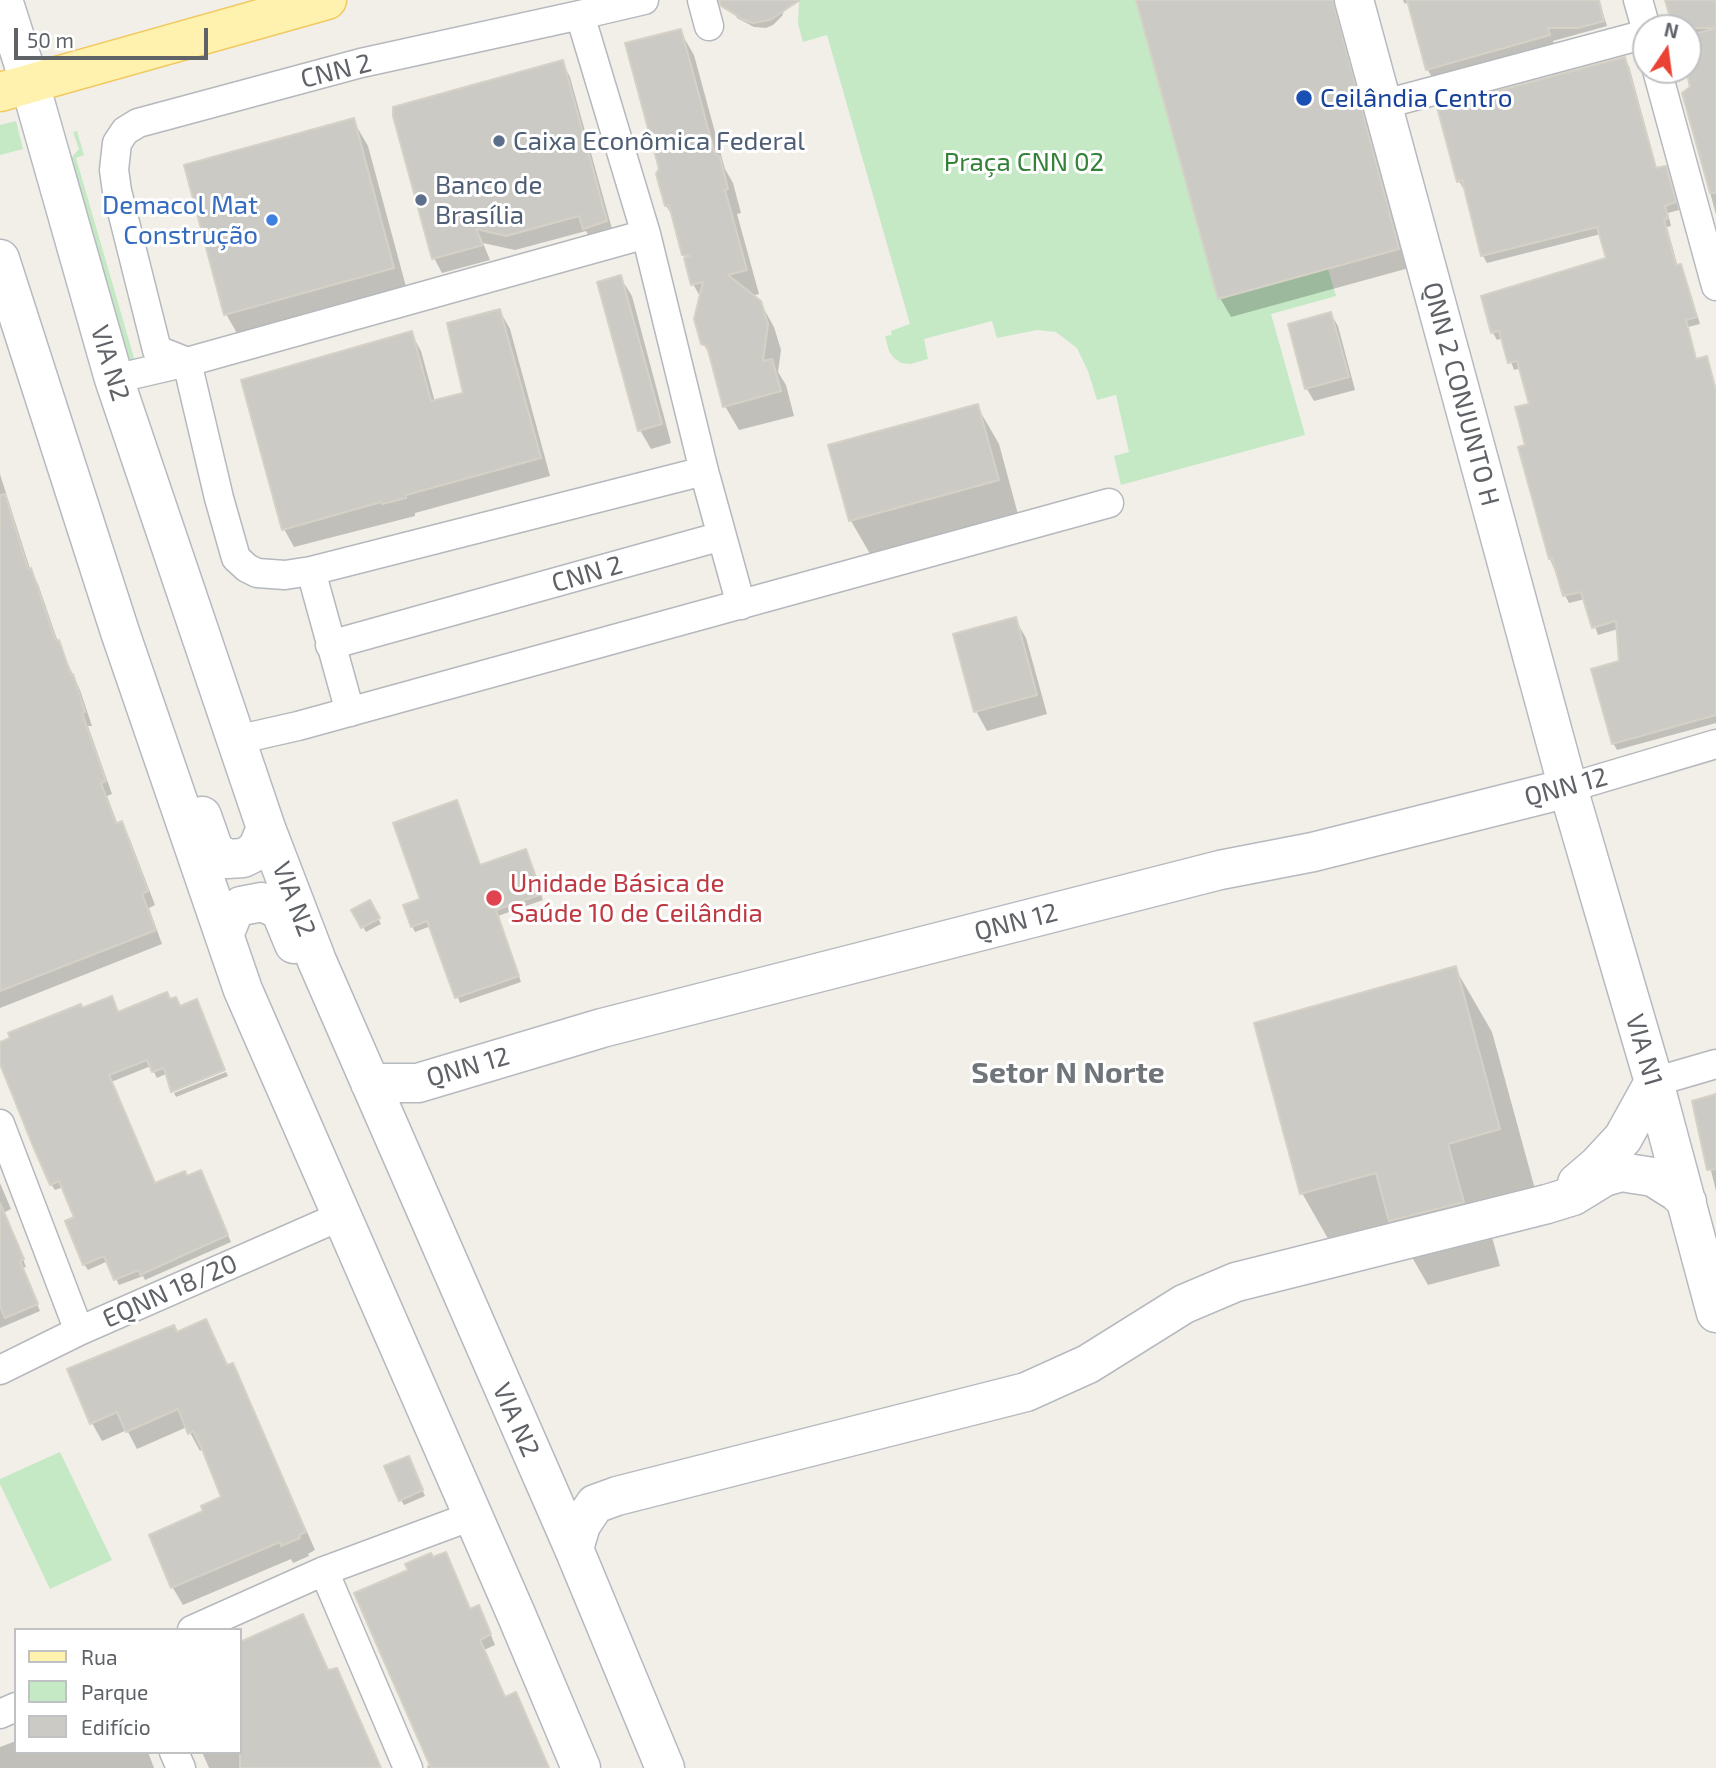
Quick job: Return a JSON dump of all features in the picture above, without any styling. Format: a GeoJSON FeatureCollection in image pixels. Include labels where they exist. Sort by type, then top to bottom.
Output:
{"type":"FeatureCollection","features":[{"type":"Feature","properties":{"kind":"main road","name":"VIA N2"},"geometry":{"type":"LineString","coordinates":[[3,0],[15,88],[266,828],[317,961],[574,1549],[665,1768]]}},
{"type":"Feature","properties":{"kind":"main road"},"geometry":{"type":"LineString","coordinates":[[15,88],[327,0]]}},
{"type":"Feature","properties":{"kind":"main road","name":"QNN 2 CONJUNTO H"},"geometry":{"type":"LineString","coordinates":[[1354,0],[1569,788]]}},
{"type":"Feature","properties":{"kind":"main road"},"geometry":{"type":"LineString","coordinates":[[0,259],[120,632],[243,990],[581,1768]]}},
{"type":"Feature","properties":{"kind":"main road"},"geometry":{"type":"LineString","coordinates":[[120,632],[159,700],[214,850],[227,859],[243,858],[258,847],[266,828]]}},
{"type":"Feature","properties":{"kind":"main road","name":"QNN 12"},"geometry":{"type":"LineString","coordinates":[[367,1076],[418,1083],[615,1024],[1220,870],[1313,852],[1569,788]]}},
{"type":"Feature","properties":{"kind":"main road","name":"VIA N1"},"geometry":{"type":"LineString","coordinates":[[1569,788],[1688,1202],[1716,1313]]}},
{"type":"Feature","properties":{"kind":"main road"},"geometry":{"type":"LineString","coordinates":[[225,933],[227,922],[241,906],[262,902],[280,911],[335,1040],[367,1076]]}},
{"type":"Feature","properties":{"kind":"main road"},"geometry":{"type":"LineString","coordinates":[[1547,1204],[1598,1165],[1623,1138],[1654,1082]]}},
{"type":"Feature","properties":{"kind":"main road"},"geometry":{"type":"LineString","coordinates":[[574,1549],[581,1525],[595,1504],[617,1496],[1026,1392],[1088,1364],[1184,1304],[1215,1289],[1547,1204],[1573,1196],[1604,1177],[1621,1172],[1653,1177],[1688,1202]]}},
{"type":"Feature","properties":{"kind":"main road"},"geometry":{"type":"LineString","coordinates":[[516,1614],[569,1697],[601,1768]]}},
{"type":"Feature","properties":{"kind":"street"},"geometry":{"type":"LineString","coordinates":[[644,0],[580,15],[646,234],[704,471],[741,604]]}},
{"type":"Feature","properties":{"kind":"street","name":"CNN 2"},"geometry":{"type":"LineString","coordinates":[[187,362],[158,350],[117,191],[114,155],[117,143],[125,131],[138,123],[361,63],[580,15]]}},
{"type":"Feature","properties":{"kind":"street"},"geometry":{"type":"LineString","coordinates":[[1381,105],[1632,38]]}},
{"type":"Feature","properties":{"kind":"street"},"geometry":{"type":"LineString","coordinates":[[1661,84],[1716,286]]}},
{"type":"Feature","properties":{"kind":"street"},"geometry":{"type":"LineString","coordinates":[[114,379],[187,362],[646,234]]}},
{"type":"Feature","properties":{"kind":"street"},"geometry":{"type":"LineString","coordinates":[[187,362],[236,558],[257,573],[285,575],[311,571],[704,471]]}},
{"type":"Feature","properties":{"kind":"street"},"geometry":{"type":"LineString","coordinates":[[236,740],[350,712],[1109,503]]}},
{"type":"Feature","properties":{"kind":"street","name":"CNN 2"},"geometry":{"type":"LineString","coordinates":[[330,645],[722,536]]}},
{"type":"Feature","properties":{"kind":"street"},"geometry":{"type":"LineString","coordinates":[[311,571],[350,712]]}},
{"type":"Feature","properties":{"kind":"street","name":"QNN 12"},"geometry":{"type":"LineString","coordinates":[[1569,788],[1716,744]]}},
{"type":"Feature","properties":{"kind":"street"},"geometry":{"type":"LineString","coordinates":[[1654,1082],[1716,1064]]}},
{"type":"Feature","properties":{"kind":"street"},"geometry":{"type":"LineString","coordinates":[[0,1124],[79,1331]]}},
{"type":"Feature","properties":{"kind":"street","name":"EQNN 18/20"},"geometry":{"type":"LineString","coordinates":[[0,1370],[79,1331],[341,1216]]}},
{"type":"Feature","properties":{"kind":"street"},"geometry":{"type":"LineString","coordinates":[[196,1628],[324,1571],[472,1516]]}},
{"type":"Feature","properties":{"kind":"street"},"geometry":{"type":"LineString","coordinates":[[324,1571],[408,1768]]}},
{"type":"Feature","properties":{"kind":"green space","name":"Praça CNN 02"},"geometry":{"type":"Polygon","coordinates":[[[799,0],[1140,0],[1222,298],[1328,269],[1336,296],[1271,314],[1305,435],[1121,485],[1114,456],[1129,452],[1116,395],[1097,400],[1077,348],[1056,332],[1037,330],[997,338],[992,321],[924,339],[928,359],[910,364],[901,363],[894,358],[885,336],[892,335],[891,331],[910,324],[827,35],[803,42],[798,24],[799,0]]]}},
{"type":"Feature","properties":{"kind":"green space"},"geometry":{"type":"Polygon","coordinates":[[[16,121],[23,149],[0,155],[0,125],[16,121]]]}},
{"type":"Feature","properties":{"kind":"green space"},"geometry":{"type":"Polygon","coordinates":[[[77,131],[84,155],[76,158],[135,360],[124,364],[66,164],[79,149],[73,132],[77,131]]]}},
{"type":"Feature","properties":{"kind":"green space"},"geometry":{"type":"Polygon","coordinates":[[[60,1452],[112,1560],[50,1589],[0,1479],[60,1452]]]}},
{"type":"Feature","properties":{"kind":"building"},"geometry":{"type":"Polygon","coordinates":[[[719,0],[800,0],[770,20],[753,23],[721,6],[719,0]]]}},
{"type":"Feature","properties":{"kind":"building"},"geometry":{"type":"Polygon","coordinates":[[[1136,0],[1333,0],[1399,249],[1218,299],[1136,0]]]}},
{"type":"Feature","properties":{"kind":"building"},"geometry":{"type":"Polygon","coordinates":[[[1407,0],[1599,0],[1604,21],[1578,28],[1548,28],[1550,35],[1426,70],[1407,0]]]}},
{"type":"Feature","properties":{"kind":"building"},"geometry":{"type":"Polygon","coordinates":[[[1665,0],[1716,0],[1716,28],[1702,28],[1702,14],[1669,14],[1665,0]]]}},
{"type":"Feature","properties":{"kind":"building"},"geometry":{"type":"Polygon","coordinates":[[[1716,28],[1716,193],[1710,193],[1682,93],[1690,87],[1689,84],[1702,84],[1702,32],[1716,28]]]}},
{"type":"Feature","properties":{"kind":"building"},"geometry":{"type":"Polygon","coordinates":[[[681,29],[715,154],[720,157],[728,189],[725,190],[747,270],[728,275],[761,301],[768,324],[763,361],[772,359],[781,391],[723,407],[707,346],[701,344],[694,319],[703,282],[691,285],[684,258],[690,256],[682,255],[669,205],[665,206],[656,174],[659,169],[625,43],[681,29]]]}},
{"type":"Feature","properties":{"kind":"building"},"geometry":{"type":"Polygon","coordinates":[[[1625,57],[1656,168],[1666,166],[1676,202],[1665,206],[1668,218],[1664,220],[1676,265],[1681,264],[1697,317],[1686,320],[1696,359],[1707,356],[1716,391],[1716,715],[1612,744],[1591,669],[1619,661],[1616,621],[1592,628],[1581,592],[1563,596],[1552,558],[1549,559],[1518,447],[1525,445],[1515,407],[1529,404],[1517,361],[1508,363],[1499,331],[1491,333],[1481,296],[1606,258],[1597,227],[1481,256],[1462,180],[1457,182],[1437,107],[1625,57]]]}},
{"type":"Feature","properties":{"kind":"building"},"geometry":{"type":"Polygon","coordinates":[[[563,60],[607,221],[583,229],[579,216],[506,236],[476,229],[483,245],[432,259],[393,116],[393,107],[563,60]]]}},
{"type":"Feature","properties":{"kind":"building"},"geometry":{"type":"Polygon","coordinates":[[[354,118],[394,268],[224,315],[184,165],[354,118]]]}},
{"type":"Feature","properties":{"kind":"building"},"geometry":{"type":"Polygon","coordinates":[[[621,275],[662,424],[638,431],[597,282],[621,275]]]}},
{"type":"Feature","properties":{"kind":"building"},"geometry":{"type":"Polygon","coordinates":[[[500,309],[541,458],[406,495],[406,498],[382,504],[381,502],[282,530],[241,380],[412,331],[431,401],[463,393],[447,323],[500,309]]]}},
{"type":"Feature","properties":{"kind":"building"},"geometry":{"type":"Polygon","coordinates":[[[1331,312],[1349,377],[1305,389],[1288,324],[1331,312]]]}},
{"type":"Feature","properties":{"kind":"building"},"geometry":{"type":"Polygon","coordinates":[[[978,404],[999,480],[849,521],[828,445],[978,404]]]}},
{"type":"Feature","properties":{"kind":"building"},"geometry":{"type":"Polygon","coordinates":[[[5,494],[28,569],[31,568],[56,641],[59,640],[71,675],[73,674],[85,712],[82,713],[106,781],[101,783],[116,824],[122,821],[148,891],[142,894],[156,930],[0,991],[0,495],[5,494]]]}},
{"type":"Feature","properties":{"kind":"building"},"geometry":{"type":"Polygon","coordinates":[[[1016,617],[1037,695],[974,712],[953,634],[1016,617]]]}},
{"type":"Feature","properties":{"kind":"building"},"geometry":{"type":"Polygon","coordinates":[[[457,800],[480,865],[526,849],[542,894],[496,910],[519,976],[455,998],[427,921],[411,927],[403,905],[420,899],[393,823],[457,800]]]}},
{"type":"Feature","properties":{"kind":"building"},"geometry":{"type":"Polygon","coordinates":[[[370,900],[380,918],[361,928],[351,910],[370,900]]]}},
{"type":"Feature","properties":{"kind":"building"},"geometry":{"type":"Polygon","coordinates":[[[1456,966],[1500,1129],[1448,1144],[1464,1202],[1389,1221],[1376,1173],[1300,1194],[1254,1023],[1456,966]]]}},
{"type":"Feature","properties":{"kind":"building"},"geometry":{"type":"Polygon","coordinates":[[[167,992],[170,999],[176,997],[180,1006],[197,999],[225,1070],[171,1092],[164,1068],[152,1072],[147,1060],[109,1075],[155,1183],[185,1171],[187,1176],[201,1170],[228,1235],[140,1275],[139,1270],[114,1280],[104,1256],[83,1265],[65,1221],[74,1217],[59,1181],[50,1185],[33,1146],[0,1064],[0,1042],[10,1038],[8,1033],[81,1004],[82,1008],[112,996],[118,1012],[167,992]]]}},
{"type":"Feature","properties":{"kind":"building"},"geometry":{"type":"Polygon","coordinates":[[[1716,1094],[1716,1169],[1707,1170],[1692,1101],[1716,1094]]]}},
{"type":"Feature","properties":{"kind":"building"},"geometry":{"type":"Polygon","coordinates":[[[0,1203],[24,1259],[20,1261],[38,1304],[5,1318],[0,1306],[0,1203]]]}},
{"type":"Feature","properties":{"kind":"building"},"geometry":{"type":"Polygon","coordinates":[[[206,1319],[227,1365],[233,1363],[306,1532],[299,1535],[300,1538],[281,1546],[280,1542],[171,1588],[149,1535],[203,1511],[201,1506],[221,1497],[202,1449],[193,1431],[188,1434],[178,1409],[126,1432],[117,1412],[90,1424],[67,1369],[174,1325],[177,1332],[206,1319]]]}},
{"type":"Feature","properties":{"kind":"building"},"geometry":{"type":"Polygon","coordinates":[[[409,1456],[423,1490],[399,1501],[384,1466],[409,1456]]]}},
{"type":"Feature","properties":{"kind":"building"},"geometry":{"type":"Polygon","coordinates":[[[446,1552],[470,1609],[479,1605],[491,1634],[480,1640],[505,1697],[516,1692],[549,1768],[431,1768],[354,1593],[408,1570],[405,1564],[431,1553],[433,1557],[446,1552]]]}},
{"type":"Feature","properties":{"kind":"building"},"geometry":{"type":"Polygon","coordinates":[[[303,1614],[328,1670],[337,1668],[381,1768],[240,1768],[242,1641],[303,1614]]]}},
{"type":"Feature","properties":{"kind":"place","name":"Ceilândia Centro"},"geometry":{"type":"Point","coordinates":[1304,98]}},
{"type":"Feature","properties":{"kind":"place","name":"Caixa Econômica Federal"},"geometry":{"type":"Point","coordinates":[499,141]}},
{"type":"Feature","properties":{"kind":"place","name":"Banco de Brasília"},"geometry":{"type":"Point","coordinates":[421,200]}},
{"type":"Feature","properties":{"kind":"place","name":"Demacol Mat Construção"},"geometry":{"type":"Point","coordinates":[272,220]}},
{"type":"Feature","properties":{"kind":"place","name":"Unidade Básica de Saúde 10 de Ceilândia"},"geometry":{"type":"Point","coordinates":[494,898]}},
{"type":"Feature","properties":{"kind":"district","name":"Setor N Norte"},"geometry":{"type":"Point","coordinates":[1068,1073]}}]}
